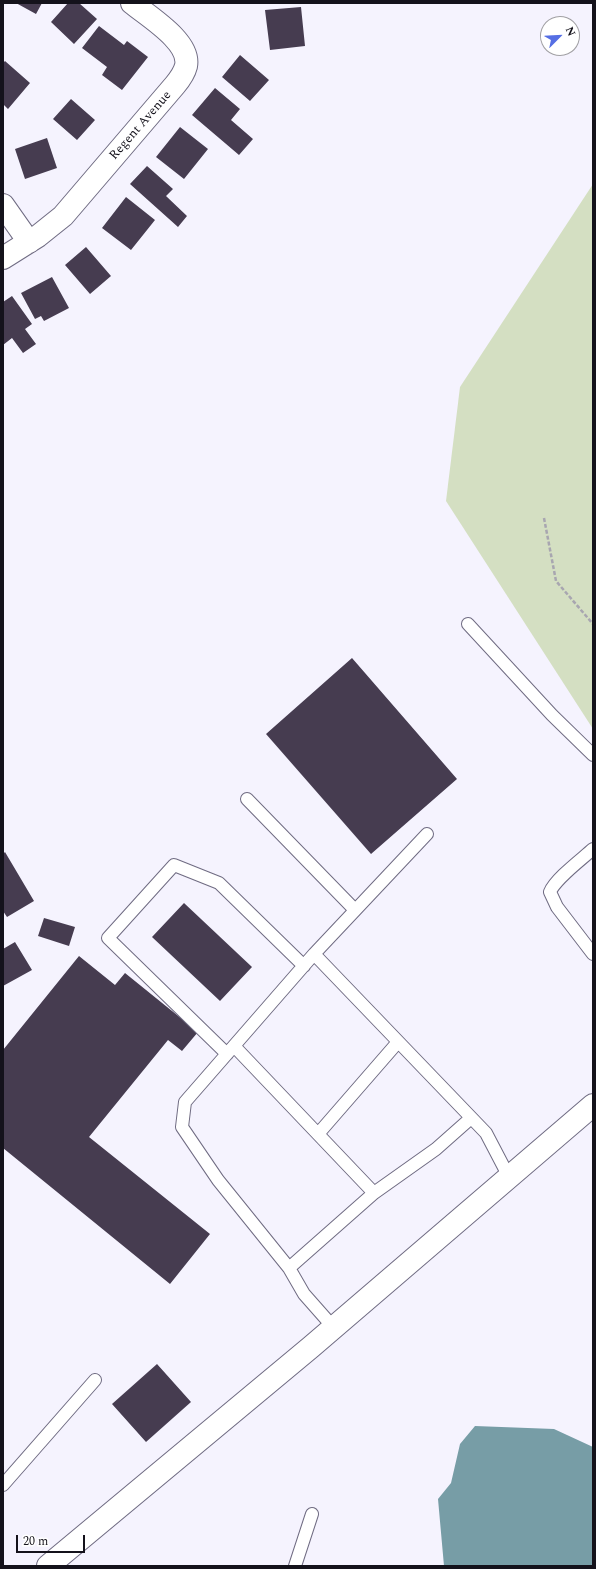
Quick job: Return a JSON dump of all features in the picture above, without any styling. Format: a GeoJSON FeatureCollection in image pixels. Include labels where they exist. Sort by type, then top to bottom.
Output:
{"type":"FeatureCollection","features":[{"type":"Feature","properties":{"kind":"street","name":"Regent Avenue"},"geometry":{"type":"LineString","coordinates":[[3,258],[56,223],[79,198],[184,73],[186,58],[178,42],[132,3]]}},
{"type":"Feature","properties":{"kind":"street"},"geometry":{"type":"LineString","coordinates":[[3,205],[29,242]]}},
{"type":"Feature","properties":{"kind":"street"},"geometry":{"type":"LineString","coordinates":[[48,1566],[334,1328],[593,1105]]}},
{"type":"Feature","properties":{"kind":"lane"},"geometry":{"type":"LineString","coordinates":[[468,624],[552,715],[593,755]]}},
{"type":"Feature","properties":{"kind":"lane"},"geometry":{"type":"LineString","coordinates":[[246,799],[355,910]]}},
{"type":"Feature","properties":{"kind":"lane"},"geometry":{"type":"LineString","coordinates":[[334,1328],[304,1294],[289,1268],[218,1180],[182,1127],[185,1102],[314,954],[427,834]]}},
{"type":"Feature","properties":{"kind":"lane"},"geometry":{"type":"LineString","coordinates":[[593,849],[559,880],[552,887],[550,892],[557,907],[593,954]]}},
{"type":"Feature","properties":{"kind":"lane"},"geometry":{"type":"LineString","coordinates":[[304,966],[219,883],[174,866],[108,938],[230,1050],[318,1134],[374,1192]]}},
{"type":"Feature","properties":{"kind":"lane"},"geometry":{"type":"LineString","coordinates":[[314,954],[486,1133],[509,1177]]}},
{"type":"Feature","properties":{"kind":"lane"},"geometry":{"type":"LineString","coordinates":[[318,1134],[398,1042]]}},
{"type":"Feature","properties":{"kind":"lane"},"geometry":{"type":"LineString","coordinates":[[289,1268],[374,1192],[436,1148],[471,1118]]}},
{"type":"Feature","properties":{"kind":"lane"},"geometry":{"type":"LineString","coordinates":[[3,1485],[95,1380]]}},
{"type":"Feature","properties":{"kind":"lane"},"geometry":{"type":"LineString","coordinates":[[295,1566],[312,1514]]}},
{"type":"Feature","properties":{"kind":"path"},"geometry":{"type":"LineString","coordinates":[[544,518],[556,580],[593,624]]}},
{"type":"Feature","properties":{"kind":"green space"},"geometry":{"type":"Polygon","coordinates":[[[593,184],[593,729],[446,501],[460,387],[593,184]]]}},
{"type":"Feature","properties":{"kind":"water"},"geometry":{"type":"Polygon","coordinates":[[[475,1426],[554,1429],[593,1447],[593,1566],[444,1566],[438,1499],[451,1483],[460,1444],[475,1426]]]}},
{"type":"Feature","properties":{"kind":"building"},"geometry":{"type":"Polygon","coordinates":[[[16,3],[42,3],[36,14],[16,3]]]}},
{"type":"Feature","properties":{"kind":"building"},"geometry":{"type":"Polygon","coordinates":[[[68,3],[79,3],[97,19],[74,44],[51,22],[68,3]]]}},
{"type":"Feature","properties":{"kind":"building"},"geometry":{"type":"Polygon","coordinates":[[[301,7],[305,46],[270,50],[265,10],[301,7]]]}},
{"type":"Feature","properties":{"kind":"building"},"geometry":{"type":"Polygon","coordinates":[[[99,26],[124,45],[127,41],[148,57],[122,90],[102,75],[107,67],[82,48],[99,26]]]}},
{"type":"Feature","properties":{"kind":"building"},"geometry":{"type":"Polygon","coordinates":[[[240,55],[269,80],[250,101],[222,77],[240,55]]]}},
{"type":"Feature","properties":{"kind":"building"},"geometry":{"type":"Polygon","coordinates":[[[5,61],[30,83],[8,109],[3,104],[3,63],[5,61]]]}},
{"type":"Feature","properties":{"kind":"building"},"geometry":{"type":"Polygon","coordinates":[[[215,88],[240,109],[231,120],[253,139],[239,155],[192,115],[215,88]]]}},
{"type":"Feature","properties":{"kind":"building"},"geometry":{"type":"Polygon","coordinates":[[[71,99],[95,120],[77,140],[53,119],[71,99]]]}},
{"type":"Feature","properties":{"kind":"building"},"geometry":{"type":"Polygon","coordinates":[[[180,127],[208,149],[184,179],[156,157],[180,127]]]}},
{"type":"Feature","properties":{"kind":"building"},"geometry":{"type":"Polygon","coordinates":[[[47,138],[57,168],[25,179],[15,149],[47,138]]]}},
{"type":"Feature","properties":{"kind":"building"},"geometry":{"type":"Polygon","coordinates":[[[147,166],[173,189],[166,196],[187,216],[178,227],[130,184],[147,166]]]}},
{"type":"Feature","properties":{"kind":"building"},"geometry":{"type":"Polygon","coordinates":[[[126,197],[155,220],[131,250],[102,228],[126,197]]]}},
{"type":"Feature","properties":{"kind":"building"},"geometry":{"type":"Polygon","coordinates":[[[86,247],[111,276],[90,294],[65,265],[86,247]]]}},
{"type":"Feature","properties":{"kind":"building"},"geometry":{"type":"Polygon","coordinates":[[[52,277],[69,308],[44,321],[41,316],[35,319],[21,293],[52,277]]]}},
{"type":"Feature","properties":{"kind":"building"},"geometry":{"type":"Polygon","coordinates":[[[12,296],[32,324],[25,329],[36,344],[23,353],[12,338],[3,345],[3,302],[12,296]]]}},
{"type":"Feature","properties":{"kind":"building"},"geometry":{"type":"Polygon","coordinates":[[[352,658],[457,779],[371,854],[266,734],[352,658]]]}},
{"type":"Feature","properties":{"kind":"building"},"geometry":{"type":"Polygon","coordinates":[[[5,852],[34,901],[7,917],[3,911],[3,854],[5,852]]]}},
{"type":"Feature","properties":{"kind":"building"},"geometry":{"type":"Polygon","coordinates":[[[184,903],[252,967],[220,1001],[152,937],[184,903]]]}},
{"type":"Feature","properties":{"kind":"building"},"geometry":{"type":"Polygon","coordinates":[[[44,918],[75,927],[69,946],[38,936],[44,918]]]}},
{"type":"Feature","properties":{"kind":"building"},"geometry":{"type":"Polygon","coordinates":[[[15,942],[32,970],[3,986],[3,949],[15,942]]]}},
{"type":"Feature","properties":{"kind":"building"},"geometry":{"type":"Polygon","coordinates":[[[79,956],[115,985],[125,973],[198,1032],[182,1051],[168,1040],[89,1137],[210,1234],[170,1284],[3,1148],[3,1050],[79,956]]]}},
{"type":"Feature","properties":{"kind":"building"},"geometry":{"type":"Polygon","coordinates":[[[157,1364],[191,1402],[146,1442],[112,1404],[157,1364]]]}}]}
